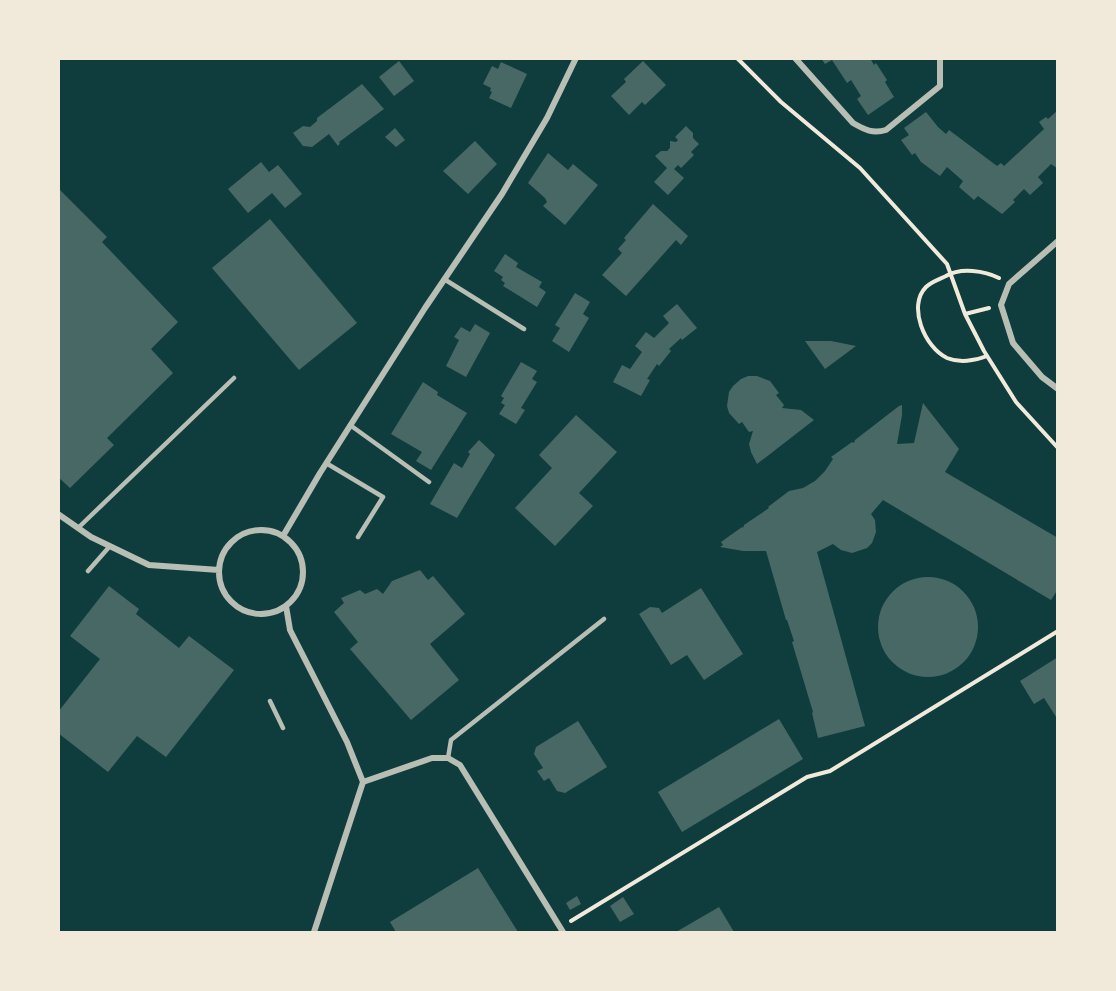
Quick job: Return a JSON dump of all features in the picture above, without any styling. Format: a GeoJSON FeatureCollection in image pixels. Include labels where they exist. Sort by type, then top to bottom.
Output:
{"type":"FeatureCollection","features":[{"type":"Feature","properties":{"kind":"street"},"geometry":{"type":"LineString","coordinates":[[284,536],[350,425],[502,194],[547,118],[576,58]]}},
{"type":"Feature","properties":{"kind":"street"},"geometry":{"type":"LineString","coordinates":[[795,58],[853,123],[864,130],[876,133],[886,130],[940,86],[940,58]]}},
{"type":"Feature","properties":{"kind":"street"},"geometry":{"type":"LineString","coordinates":[[1058,241],[1009,284],[1001,305],[1013,343],[1042,377],[1058,388]]}},
{"type":"Feature","properties":{"kind":"street"},"geometry":{"type":"LineString","coordinates":[[58,514],[110,546],[149,565],[219,570]]}},
{"type":"Feature","properties":{"kind":"street"},"geometry":{"type":"LineString","coordinates":[[272,531],[284,536],[292,544],[303,564],[300,588],[286,606],[274,612],[261,614],[248,612],[226,596],[219,570],[221,558],[236,538],[247,532],[272,531]]}},
{"type":"Feature","properties":{"kind":"street"},"geometry":{"type":"LineString","coordinates":[[286,606],[290,630],[347,742],[363,782],[314,933]]}},
{"type":"Feature","properties":{"kind":"street"},"geometry":{"type":"LineString","coordinates":[[363,782],[432,758],[448,758],[460,765],[562,930]]}},
{"type":"Feature","properties":{"kind":"lane"},"geometry":{"type":"LineString","coordinates":[[444,279],[525,329]]}},
{"type":"Feature","properties":{"kind":"lane"},"geometry":{"type":"LineString","coordinates":[[78,528],[234,378]]}},
{"type":"Feature","properties":{"kind":"lane"},"geometry":{"type":"LineString","coordinates":[[350,425],[429,482]]}},
{"type":"Feature","properties":{"kind":"lane"},"geometry":{"type":"LineString","coordinates":[[326,463],[383,497],[358,537]]}},
{"type":"Feature","properties":{"kind":"lane"},"geometry":{"type":"LineString","coordinates":[[88,571],[110,546]]}},
{"type":"Feature","properties":{"kind":"lane"},"geometry":{"type":"LineString","coordinates":[[448,758],[451,740],[604,619]]}},
{"type":"Feature","properties":{"kind":"lane"},"geometry":{"type":"LineString","coordinates":[[270,700],[283,728]]}},
{"type":"Feature","properties":{"kind":"path"},"geometry":{"type":"LineString","coordinates":[[736,58],[781,102],[860,168],[947,264],[965,314],[987,356],[1016,402],[1058,448]]}},
{"type":"Feature","properties":{"kind":"path"},"geometry":{"type":"LineString","coordinates":[[987,356],[967,361],[946,358],[926,339],[918,317],[920,298],[926,287],[951,273],[962,271],[989,273],[1009,284]]}},
{"type":"Feature","properties":{"kind":"path"},"geometry":{"type":"LineString","coordinates":[[965,314],[1001,305]]}},
{"type":"Feature","properties":{"kind":"path"},"geometry":{"type":"LineString","coordinates":[[562,930],[807,777],[830,771],[1058,631]]}},
{"type":"Feature","properties":{"kind":"building"},"geometry":{"type":"Polygon","coordinates":[[[821,58],[870,58],[887,80],[885,82],[894,97],[868,115],[857,99],[861,96],[851,80],[847,83],[832,60],[825,64],[821,58]]]}},
{"type":"Feature","properties":{"kind":"building"},"geometry":{"type":"Polygon","coordinates":[[[399,61],[414,81],[394,96],[379,77],[399,61]]]}},
{"type":"Feature","properties":{"kind":"building"},"geometry":{"type":"Polygon","coordinates":[[[643,61],[666,85],[645,105],[642,102],[629,115],[611,96],[626,82],[624,79],[643,61]]]}},
{"type":"Feature","properties":{"kind":"building"},"geometry":{"type":"Polygon","coordinates":[[[501,62],[527,74],[511,108],[489,98],[491,88],[483,84],[492,66],[498,69],[501,62]]]}},
{"type":"Feature","properties":{"kind":"building"},"geometry":{"type":"Polygon","coordinates":[[[362,84],[384,109],[339,142],[338,146],[329,134],[312,147],[303,146],[293,133],[303,126],[310,127],[317,121],[317,118],[362,84]]]}},
{"type":"Feature","properties":{"kind":"building"},"geometry":{"type":"Polygon","coordinates":[[[1058,110],[1058,169],[1051,164],[1038,177],[1043,183],[1030,195],[1024,189],[1013,200],[1015,202],[1002,214],[978,196],[974,200],[959,187],[963,181],[947,167],[940,176],[921,162],[915,153],[912,155],[901,140],[909,135],[904,128],[926,112],[946,134],[949,130],[997,166],[1001,163],[1004,166],[1044,129],[1039,122],[1046,117],[1048,119],[1058,110]]]}},
{"type":"Feature","properties":{"kind":"building"},"geometry":{"type":"Polygon","coordinates":[[[686,126],[699,144],[691,152],[694,155],[681,168],[678,165],[674,169],[684,178],[668,195],[654,182],[667,168],[655,156],[661,151],[667,151],[670,148],[670,141],[676,142],[678,140],[675,137],[686,126]]]}},
{"type":"Feature","properties":{"kind":"building"},"geometry":{"type":"Polygon","coordinates":[[[395,128],[405,140],[396,147],[385,137],[395,128]]]}},
{"type":"Feature","properties":{"kind":"building"},"geometry":{"type":"Polygon","coordinates":[[[475,141],[497,164],[468,194],[443,171],[475,141]]]}},
{"type":"Feature","properties":{"kind":"building"},"geometry":{"type":"Polygon","coordinates":[[[548,153],[568,170],[573,164],[598,185],[565,225],[543,206],[547,202],[545,198],[528,183],[548,153]]]}},
{"type":"Feature","properties":{"kind":"building"},"geometry":{"type":"Polygon","coordinates":[[[261,162],[269,172],[278,165],[302,194],[285,208],[272,193],[248,213],[228,189],[261,162]]]}},
{"type":"Feature","properties":{"kind":"building"},"geometry":{"type":"Polygon","coordinates":[[[58,188],[107,237],[102,242],[178,322],[151,349],[173,373],[107,438],[114,445],[70,488],[58,477],[58,188]]]}},
{"type":"Feature","properties":{"kind":"building"},"geometry":{"type":"Polygon","coordinates":[[[653,204],[688,236],[681,245],[676,240],[626,296],[602,275],[622,253],[618,249],[626,240],[624,238],[653,204]]]}},
{"type":"Feature","properties":{"kind":"building"},"geometry":{"type":"Polygon","coordinates":[[[270,219],[357,323],[299,370],[212,268],[270,219]]]}},
{"type":"Feature","properties":{"kind":"building"},"geometry":{"type":"Polygon","coordinates":[[[505,254],[518,263],[516,267],[542,282],[539,287],[546,292],[537,307],[503,286],[505,283],[501,280],[503,277],[494,271],[505,254]]]}},
{"type":"Feature","properties":{"kind":"building"},"geometry":{"type":"Polygon","coordinates":[[[575,293],[590,302],[583,314],[589,318],[569,352],[552,341],[560,328],[555,325],[575,293]]]}},
{"type":"Feature","properties":{"kind":"building"},"geometry":{"type":"Polygon","coordinates":[[[677,304],[697,328],[669,349],[671,351],[659,366],[657,364],[647,379],[650,380],[641,396],[613,382],[622,365],[630,369],[642,352],[635,346],[646,332],[654,338],[669,323],[663,316],[677,304]]]}},
{"type":"Feature","properties":{"kind":"building"},"geometry":{"type":"Polygon","coordinates":[[[475,324],[490,333],[466,377],[446,366],[459,340],[454,337],[461,327],[470,332],[475,324]]]}},
{"type":"Feature","properties":{"kind":"building"},"geometry":{"type":"Polygon","coordinates":[[[805,341],[831,341],[856,346],[825,369],[805,341]]]}},
{"type":"Feature","properties":{"kind":"building"},"geometry":{"type":"Polygon","coordinates":[[[521,362],[537,371],[532,379],[537,382],[521,408],[525,410],[516,424],[499,414],[505,405],[501,403],[504,398],[501,396],[521,362]]]}},
{"type":"Feature","properties":{"kind":"building"},"geometry":{"type":"Polygon","coordinates":[[[748,376],[757,376],[770,381],[779,393],[776,395],[784,405],[782,408],[801,410],[814,420],[757,464],[749,444],[753,431],[749,432],[742,422],[739,424],[729,413],[727,406],[729,392],[733,386],[748,376]]]}},
{"type":"Feature","properties":{"kind":"building"},"geometry":{"type":"Polygon","coordinates":[[[423,382],[438,392],[437,395],[467,413],[431,470],[416,461],[422,452],[391,434],[423,382]]]}},
{"type":"Feature","properties":{"kind":"building"},"geometry":{"type":"Polygon","coordinates":[[[923,403],[959,449],[945,472],[1058,538],[1058,589],[1051,600],[883,500],[871,514],[875,520],[876,532],[872,543],[867,548],[852,553],[841,550],[833,544],[817,552],[865,726],[818,738],[813,712],[792,642],[794,641],[766,551],[743,551],[720,547],[723,545],[721,542],[743,528],[789,491],[803,488],[815,481],[833,459],[831,457],[852,442],[854,443],[899,406],[902,405],[902,415],[897,444],[914,443],[923,403]]]}},
{"type":"Feature","properties":{"kind":"building"},"geometry":{"type":"Polygon","coordinates":[[[576,415],[617,452],[579,493],[593,506],[555,546],[515,508],[552,468],[539,455],[576,415]]]}},
{"type":"Feature","properties":{"kind":"building"},"geometry":{"type":"Polygon","coordinates":[[[479,440],[495,455],[457,518],[430,504],[454,463],[462,468],[470,454],[468,452],[479,440]]]}},
{"type":"Feature","properties":{"kind":"building"},"geometry":{"type":"Polygon","coordinates":[[[420,570],[428,580],[433,576],[465,614],[430,644],[459,680],[411,720],[350,649],[358,642],[334,612],[344,603],[341,598],[360,590],[365,594],[377,589],[383,594],[392,581],[420,570]]]}},
{"type":"Feature","properties":{"kind":"building"},"geometry":{"type":"Polygon","coordinates":[[[928,577],[947,581],[963,592],[974,608],[978,627],[974,646],[963,662],[947,673],[928,677],[909,673],[893,662],[882,646],[878,627],[882,608],[893,592],[909,581],[928,577]]]}},
{"type":"Feature","properties":{"kind":"building"},"geometry":{"type":"Polygon","coordinates":[[[109,586],[139,609],[136,614],[179,648],[189,636],[234,670],[166,757],[137,736],[108,772],[58,733],[58,712],[100,659],[70,636],[109,586]]]}},
{"type":"Feature","properties":{"kind":"building"},"geometry":{"type":"Polygon","coordinates":[[[701,588],[743,654],[704,680],[687,655],[671,665],[639,614],[650,607],[659,608],[662,613],[701,588]]]}},
{"type":"Feature","properties":{"kind":"building"},"geometry":{"type":"Polygon","coordinates":[[[1058,657],[1058,720],[1044,698],[1034,704],[1020,681],[1058,657]]]}},
{"type":"Feature","properties":{"kind":"building"},"geometry":{"type":"Polygon","coordinates":[[[779,719],[803,759],[682,832],[658,792],[779,719]]]}},
{"type":"Feature","properties":{"kind":"building"},"geometry":{"type":"Polygon","coordinates":[[[578,721],[607,767],[565,793],[557,791],[549,778],[544,781],[537,771],[543,768],[534,754],[536,747],[578,721]]]}},
{"type":"Feature","properties":{"kind":"building"},"geometry":{"type":"Polygon","coordinates":[[[478,868],[518,932],[396,932],[390,922],[478,868]]]}},
{"type":"Feature","properties":{"kind":"building"},"geometry":{"type":"Polygon","coordinates":[[[577,896],[581,904],[570,910],[566,903],[577,896]]]}},
{"type":"Feature","properties":{"kind":"building"},"geometry":{"type":"Polygon","coordinates":[[[623,897],[634,914],[620,922],[610,906],[623,897]]]}},
{"type":"Feature","properties":{"kind":"building"},"geometry":{"type":"Polygon","coordinates":[[[719,907],[734,932],[676,932],[719,907]]]}}]}
